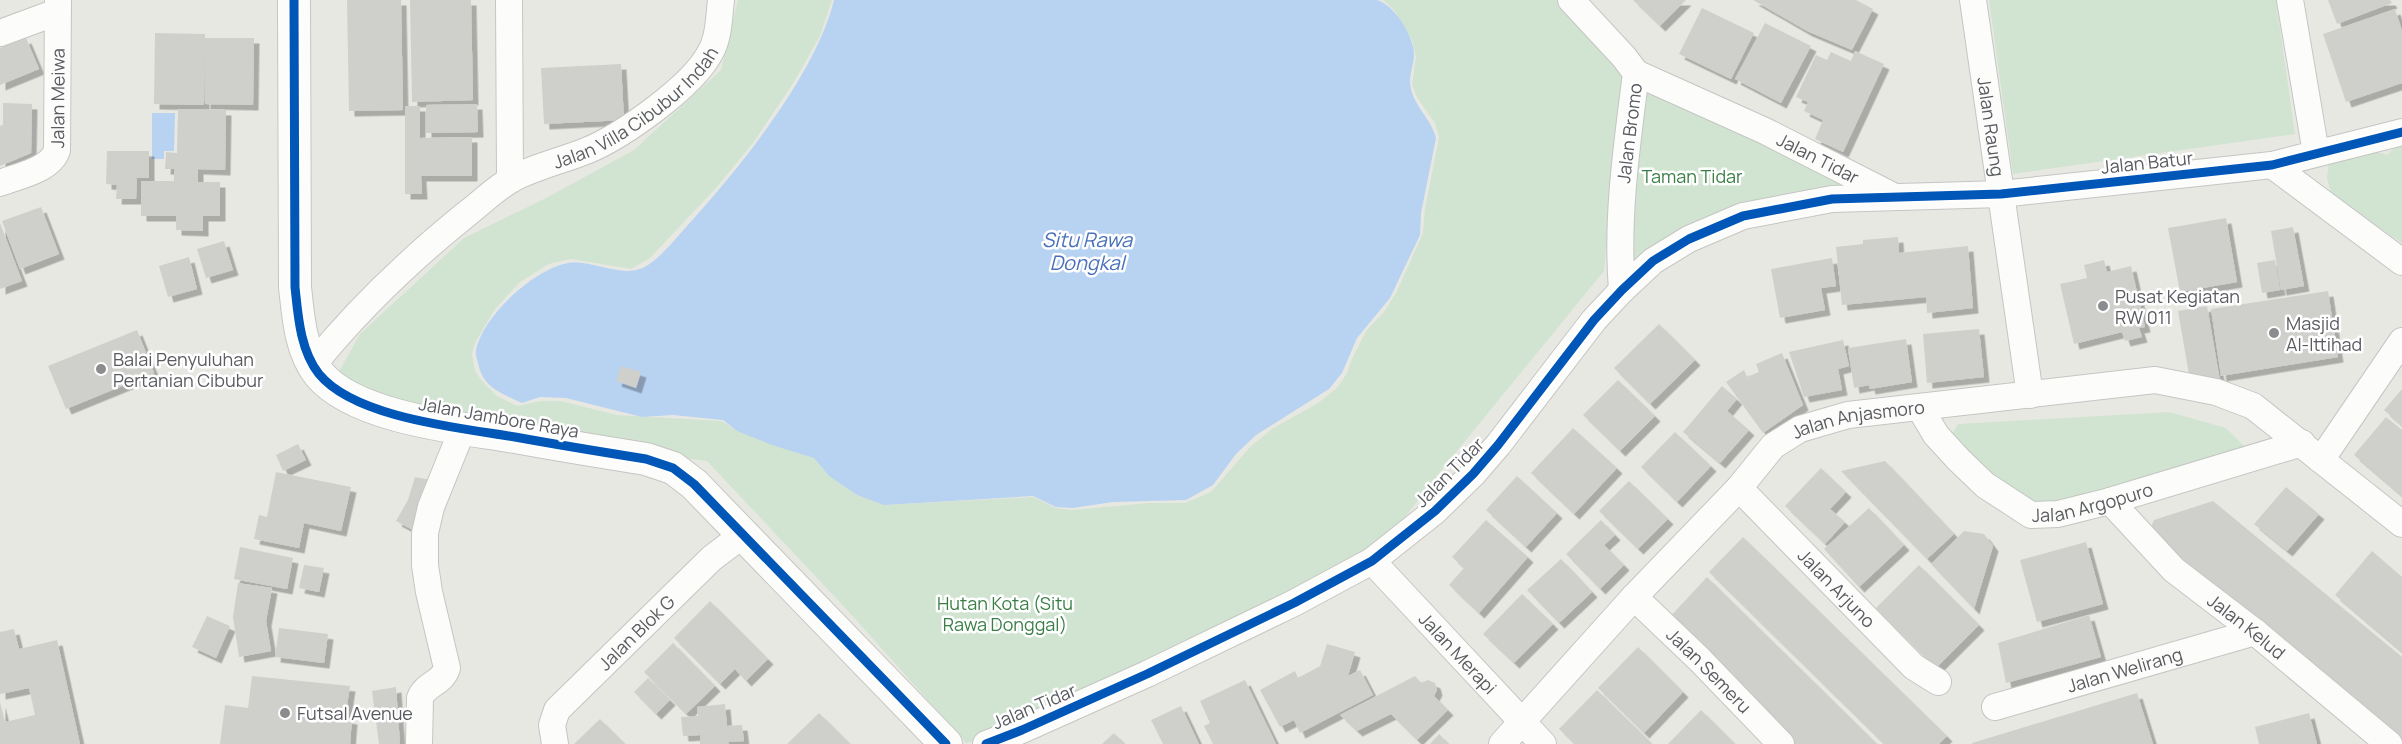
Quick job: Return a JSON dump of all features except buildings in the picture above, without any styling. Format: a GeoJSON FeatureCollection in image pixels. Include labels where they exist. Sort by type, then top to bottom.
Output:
{"type":"FeatureCollection","features":[{"type":"Feature","properties":{"kind":"street","name":"Jalan Jambore Raya"},"geometry":{"type":"LineString","coordinates":[[294,0],[295,287],[302,334],[313,365],[332,387],[356,400],[411,419],[660,463],[673,468],[694,484],[744,534],[946,744]]}},
{"type":"Feature","properties":{"kind":"street"},"geometry":{"type":"LineString","coordinates":[[509,0],[510,179]]}},
{"type":"Feature","properties":{"kind":"street","name":"Jalan Villa Cibubur Indah"},"geometry":{"type":"LineString","coordinates":[[313,365],[411,262],[510,179],[598,145],[648,113],[681,86],[710,53],[715,41],[721,0]]}},
{"type":"Feature","properties":{"kind":"street","name":"Jalan Bromo"},"geometry":{"type":"LineString","coordinates":[[1571,0],[1636,73],[1623,179],[1619,255],[1622,290]]}},
{"type":"Feature","properties":{"kind":"street","name":"Jalan Raung"},"geometry":{"type":"LineString","coordinates":[[1973,0],[2030,395]]}},
{"type":"Feature","properties":{"kind":"street"},"geometry":{"type":"LineString","coordinates":[[2290,0],[2316,153]]}},
{"type":"Feature","properties":{"kind":"street","name":"Jalan Meiwa"},"geometry":{"type":"LineString","coordinates":[[0,33],[57,6],[57,150],[55,157],[45,165],[0,183]]}},
{"type":"Feature","properties":{"kind":"street","name":"Jalan Tidar"},"geometry":{"type":"LineString","coordinates":[[1636,73],[1774,135],[1891,195]]}},
{"type":"Feature","properties":{"kind":"street","name":"Jalan Batur"},"geometry":{"type":"LineString","coordinates":[[1891,195],[2001,194],[2272,165],[2402,132]]}},
{"type":"Feature","properties":{"kind":"street"},"geometry":{"type":"LineString","coordinates":[[2272,165],[2402,262]]}},
{"type":"Feature","properties":{"kind":"street","name":"Jalan Tidar"},"geometry":{"type":"LineString","coordinates":[[986,744],[1147,674],[1293,603],[1372,561],[1435,511],[1473,474],[1594,320],[1622,290],[1653,261],[1689,239],[1743,216],[1832,199],[1891,195]]}},
{"type":"Feature","properties":{"kind":"street"},"geometry":{"type":"LineString","coordinates":[[2321,460],[2402,341]]}},
{"type":"Feature","properties":{"kind":"street","name":"Jalan Anjasmoro"},"geometry":{"type":"LineString","coordinates":[[1502,744],[1634,597],[1739,488],[1773,446],[1800,429],[1848,415],[2155,380],[2216,392],[2253,406],[2402,524]]}},
{"type":"Feature","properties":{"kind":"street","name":"Jalan Argopuro"},"geometry":{"type":"LineString","coordinates":[[1920,408],[1936,435],[1985,485],[2031,515],[2058,514],[2110,501],[2302,443]]}},
{"type":"Feature","properties":{"kind":"street"},"geometry":{"type":"LineString","coordinates":[[418,744],[422,692],[445,676],[447,668],[429,592],[425,566],[425,533],[431,507],[467,429]]}},
{"type":"Feature","properties":{"kind":"street","name":"Jalan Arjuno"},"geometry":{"type":"LineString","coordinates":[[1739,488],[1914,667],[1938,681]]}},
{"type":"Feature","properties":{"kind":"street","name":"Jalan Kelud"},"geometry":{"type":"LineString","coordinates":[[2110,501],[2174,570],[2255,632],[2389,744]]}},
{"type":"Feature","properties":{"kind":"street","name":"Jalan Blok G"},"geometry":{"type":"LineString","coordinates":[[555,744],[552,725],[557,710],[712,558],[744,534]]}},
{"type":"Feature","properties":{"kind":"street","name":"Jalan Merapi"},"geometry":{"type":"LineString","coordinates":[[1372,561],[1543,744]]}},
{"type":"Feature","properties":{"kind":"street","name":"Jalan Semeru"},"geometry":{"type":"LineString","coordinates":[[1634,597],[1700,659],[1781,744]]}},
{"type":"Feature","properties":{"kind":"street","name":"Jalan Welirang"},"geometry":{"type":"LineString","coordinates":[[1995,707],[2255,632]]}},
{"type":"Feature","properties":{"kind":"green space","name":"Hutan Kota (Situ Rawa Donggal)"},"geometry":{"type":"Polygon","coordinates":[[[738,0],[832,0],[820,36],[794,82],[753,143],[716,188],[650,258],[631,269],[571,259],[549,264],[520,282],[495,309],[475,343],[472,354],[475,371],[497,396],[517,406],[541,401],[561,401],[617,415],[722,421],[737,431],[814,458],[829,476],[857,495],[884,505],[1033,497],[1056,508],[1072,510],[1149,503],[1185,503],[1211,492],[1251,446],[1272,429],[1318,403],[1337,388],[1347,373],[1366,331],[1384,312],[1397,291],[1423,233],[1425,209],[1439,137],[1435,123],[1418,99],[1412,85],[1416,57],[1412,40],[1394,10],[1383,0],[1556,0],[1623,72],[1604,271],[1439,473],[1372,560],[1082,711],[966,743],[849,612],[707,461],[530,440],[381,400],[337,375],[360,334],[464,238],[546,198],[634,150],[721,70],[738,0]]]}},
{"type":"Feature","properties":{"kind":"green space"},"geometry":{"type":"Polygon","coordinates":[[[1989,0],[2276,0],[2295,134],[2013,174],[1989,0]]]}},
{"type":"Feature","properties":{"kind":"green space","name":"Taman Tidar"},"geometry":{"type":"Polygon","coordinates":[[[1640,94],[1665,94],[1841,182],[1835,199],[1667,249],[1637,269],[1627,264],[1640,94]]]}},
{"type":"Feature","properties":{"kind":"green space"},"geometry":{"type":"Polygon","coordinates":[[[2402,140],[2402,243],[2332,196],[2327,178],[2329,159],[2368,149],[2387,155],[2402,140]]]}},
{"type":"Feature","properties":{"kind":"green space"},"geometry":{"type":"Polygon","coordinates":[[[2169,412],[2226,428],[2257,459],[2031,523],[1943,449],[1958,424],[2169,412]]]}},
{"type":"Feature","properties":{"kind":"water","name":"Situ Rawa Dongkal"},"geometry":{"type":"Polygon","coordinates":[[[834,0],[1377,0],[1391,8],[1397,15],[1411,40],[1414,56],[1410,76],[1411,89],[1436,138],[1421,213],[1420,235],[1390,298],[1357,338],[1342,373],[1329,389],[1256,435],[1236,454],[1213,485],[1186,500],[1113,502],[1073,508],[1056,507],[1033,496],[884,505],[857,495],[829,476],[814,458],[737,431],[723,420],[673,415],[642,417],[566,398],[540,397],[522,403],[494,389],[480,371],[476,352],[481,337],[499,309],[526,284],[555,267],[578,263],[629,271],[648,265],[659,257],[729,177],[773,120],[811,59],[825,29],[834,0]]]}},
{"type":"Feature","properties":{"kind":"water"},"geometry":{"type":"Polygon","coordinates":[[[152,113],[175,113],[174,151],[164,151],[164,159],[152,159],[152,113]]]}},
{"type":"Feature","properties":{"kind":"cycle path"},"geometry":{"type":"LineString","coordinates":[[294,0],[295,287],[304,343],[319,374],[336,389],[357,401],[410,419],[646,459],[673,468],[694,484],[946,744]]}},
{"type":"Feature","properties":{"kind":"cycle path"},"geometry":{"type":"LineString","coordinates":[[986,744],[1147,674],[1294,603],[1372,561],[1435,511],[1473,474],[1594,320],[1622,290],[1653,261],[1689,239],[1743,216],[1832,199],[2001,194],[2272,165],[2402,132]]}},
{"type":"Feature","properties":{"kind":"place","name":"Pusat Kegiatan RW 011"},"geometry":{"type":"Point","coordinates":[2103,306]}},
{"type":"Feature","properties":{"kind":"place","name":"Masjid Al-Ittihad"},"geometry":{"type":"Point","coordinates":[2274,333]}},
{"type":"Feature","properties":{"kind":"place","name":"Balai Penyuluhan Pertanian Cibubur"},"geometry":{"type":"Point","coordinates":[101,369]}},
{"type":"Feature","properties":{"kind":"place","name":"Futsal Avenue"},"geometry":{"type":"Point","coordinates":[285,713]}}]}
